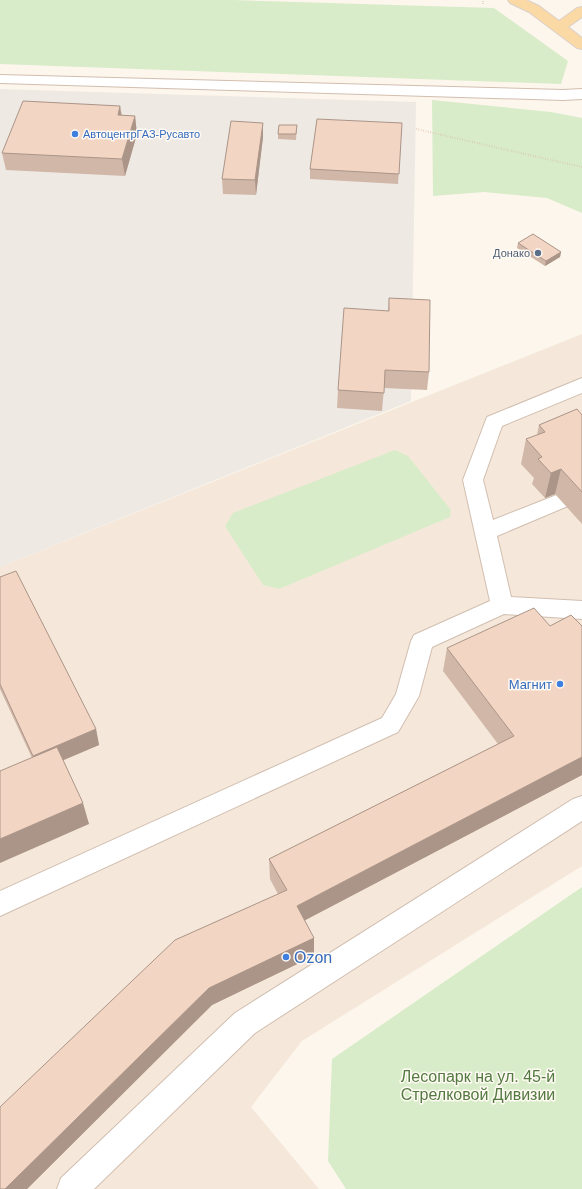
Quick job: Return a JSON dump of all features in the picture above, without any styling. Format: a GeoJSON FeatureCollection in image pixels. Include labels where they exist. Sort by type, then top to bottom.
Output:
{"type":"FeatureCollection","features":[{"type":"Feature","properties":{"kind":"main road"},"geometry":{"type":"LineString","coordinates":[[515,0],[534,9],[582,45]]}},
{"type":"Feature","properties":{"kind":"main road"},"geometry":{"type":"LineString","coordinates":[[559,27],[582,11]]}},
{"type":"Feature","properties":{"kind":"street"},"geometry":{"type":"LineString","coordinates":[[1,82],[563,95],[582,94]]}},
{"type":"Feature","properties":{"kind":"street"},"geometry":{"type":"LineString","coordinates":[[563,95],[582,97]]}},
{"type":"Feature","properties":{"kind":"street"},"geometry":{"type":"LineString","coordinates":[[502,605],[473,480],[494,422],[582,385]]}},
{"type":"Feature","properties":{"kind":"street"},"geometry":{"type":"LineString","coordinates":[[485,532],[561,500]]}},
{"type":"Feature","properties":{"kind":"street"},"geometry":{"type":"LineString","coordinates":[[0,904],[390,725],[407,696],[422,641],[502,605],[582,610]]}},
{"type":"Feature","properties":{"kind":"street"},"geometry":{"type":"LineString","coordinates":[[72,1189],[245,1023],[582,807]]}},
{"type":"Feature","properties":{"kind":"path"},"geometry":{"type":"LineString","coordinates":[[416,129],[582,167]]}},
{"type":"Feature","properties":{"kind":"shaded area"},"geometry":{"type":"Polygon","coordinates":[[[0,89],[416,102],[411,401],[0,567],[0,89]]]}},
{"type":"Feature","properties":{"kind":"shaded area"},"geometry":{"type":"Polygon","coordinates":[[[582,334],[582,866],[302,1041],[251,1107],[319,1189],[0,1189],[0,567],[582,334]]]}},
{"type":"Feature","properties":{"kind":"green space"},"geometry":{"type":"Polygon","coordinates":[[[0,0],[233,0],[494,8],[568,61],[561,84],[0,64],[0,0]]]}},
{"type":"Feature","properties":{"kind":"green space"},"geometry":{"type":"Polygon","coordinates":[[[432,100],[551,112],[582,118],[582,213],[547,198],[484,192],[433,196],[432,100]]]}},
{"type":"Feature","properties":{"kind":"green space"},"geometry":{"type":"Polygon","coordinates":[[[395,450],[408,456],[451,510],[450,517],[279,589],[263,585],[225,526],[233,513],[395,450]]]}},
{"type":"Feature","properties":{"kind":"green space","name":"Лесопарк на ул. 45-й Стрелковой Дивизии"},"geometry":{"type":"Polygon","coordinates":[[[582,887],[582,1189],[346,1189],[328,1161],[332,1059],[582,887]]]}},
{"type":"Feature","properties":{"kind":"building"},"geometry":{"type":"Polygon","coordinates":[[[23,101],[120,106],[118,115],[135,116],[122,159],[2,153],[23,101]]]}},
{"type":"Feature","properties":{"kind":"building"},"geometry":{"type":"Polygon","coordinates":[[[317,119],[402,123],[399,174],[310,169],[317,119]]]}},
{"type":"Feature","properties":{"kind":"building"},"geometry":{"type":"Polygon","coordinates":[[[231,121],[263,123],[255,180],[222,179],[231,121]]]}},
{"type":"Feature","properties":{"kind":"building"},"geometry":{"type":"Polygon","coordinates":[[[279,125],[297,125],[296,134],[278,134],[279,125]]]}},
{"type":"Feature","properties":{"kind":"building"},"geometry":{"type":"Polygon","coordinates":[[[533,234],[561,252],[546,261],[518,243],[533,234]]]}},
{"type":"Feature","properties":{"kind":"building"},"geometry":{"type":"Polygon","coordinates":[[[389,298],[430,300],[429,372],[385,370],[384,393],[338,390],[344,308],[389,311],[389,298]]]}},
{"type":"Feature","properties":{"kind":"building"},"geometry":{"type":"Polygon","coordinates":[[[577,409],[582,415],[582,492],[561,469],[551,473],[538,459],[542,457],[526,439],[545,432],[539,425],[577,409]]]}},
{"type":"Feature","properties":{"kind":"building"},"geometry":{"type":"Polygon","coordinates":[[[16,571],[96,729],[33,756],[0,684],[0,577],[16,571]]]}},
{"type":"Feature","properties":{"kind":"building"},"geometry":{"type":"Polygon","coordinates":[[[534,608],[550,626],[571,615],[582,626],[582,757],[297,906],[314,938],[209,988],[5,1189],[0,1189],[0,1107],[175,940],[287,890],[269,859],[514,736],[447,648],[534,608]]]}},
{"type":"Feature","properties":{"kind":"building"},"geometry":{"type":"Polygon","coordinates":[[[57,747],[83,803],[0,839],[0,771],[57,747]]]}},
{"type":"Feature","properties":{"kind":"place","name":"АвтоцентрГАЗ-Русавто"},"geometry":{"type":"Point","coordinates":[75,134]}},
{"type":"Feature","properties":{"kind":"place","name":"Донако"},"geometry":{"type":"Point","coordinates":[538,253]}},
{"type":"Feature","properties":{"kind":"place","name":"Магнит"},"geometry":{"type":"Point","coordinates":[560,684]}},
{"type":"Feature","properties":{"kind":"place","name":"Ozon"},"geometry":{"type":"Point","coordinates":[286,957]}}]}
